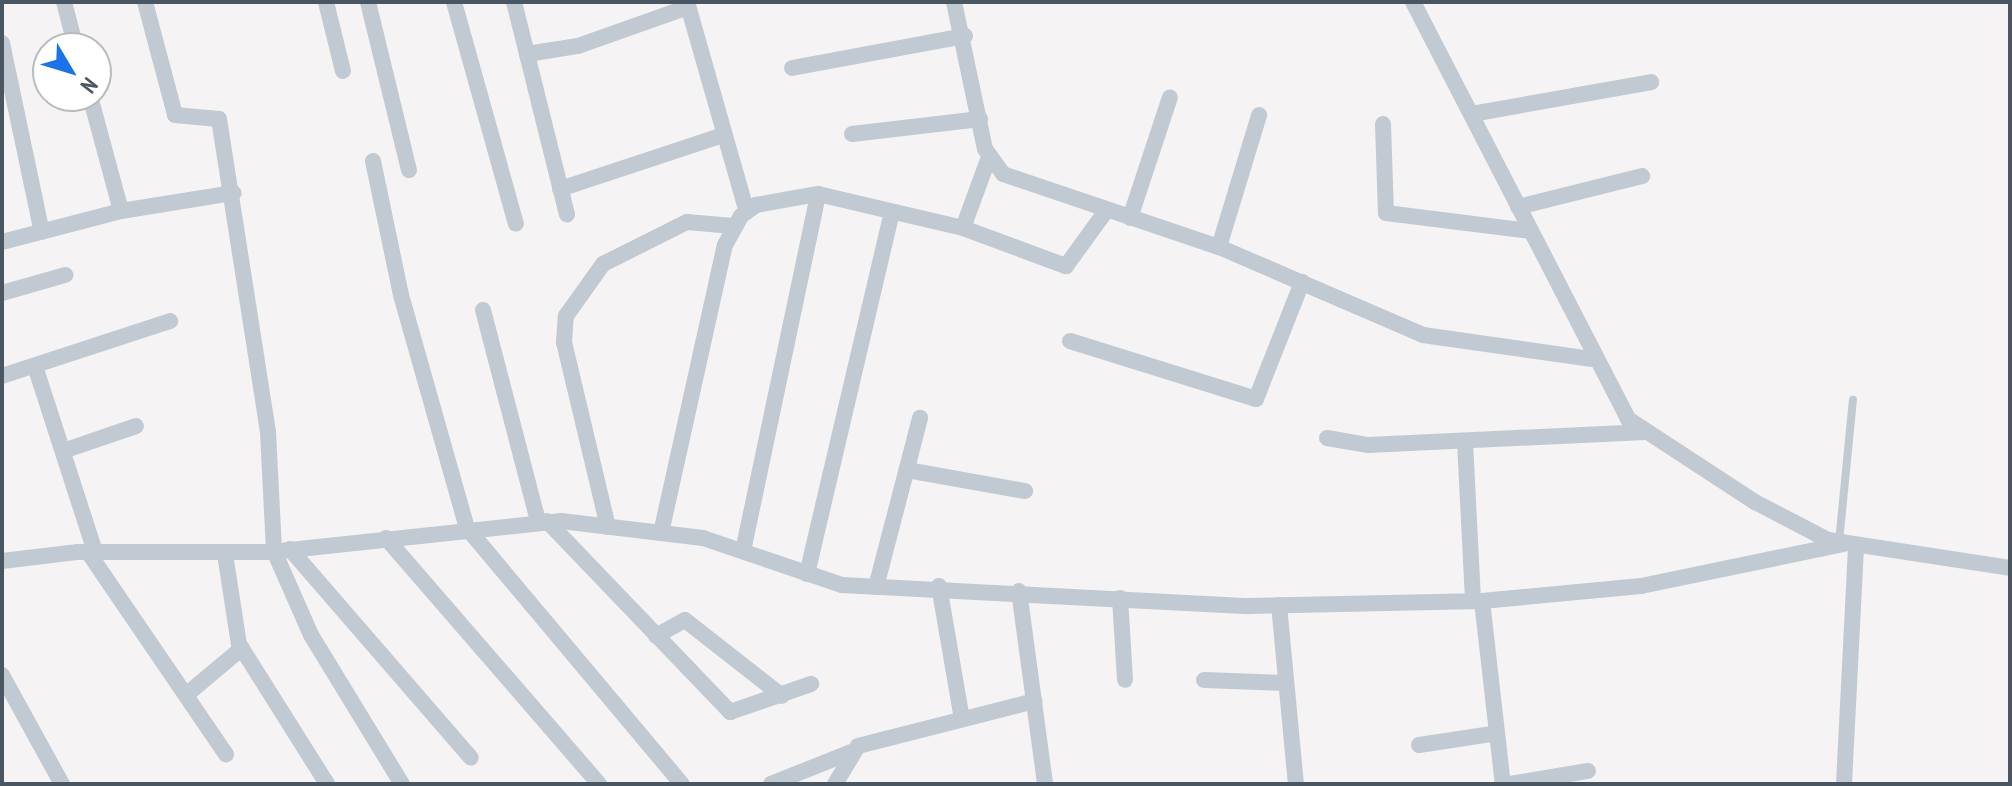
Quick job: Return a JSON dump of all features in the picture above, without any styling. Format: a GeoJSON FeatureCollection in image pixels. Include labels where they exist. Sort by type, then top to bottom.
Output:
{"type":"FeatureCollection","features":[{"type":"Feature","properties":{"kind":"street"},"geometry":{"type":"LineString","coordinates":[[64,2],[72,32]]}},
{"type":"Feature","properties":{"kind":"street"},"geometry":{"type":"LineString","coordinates":[[145,2],[175,115],[219,119],[234,193],[282,550],[311,635],[402,784]]}},
{"type":"Feature","properties":{"kind":"street"},"geometry":{"type":"LineString","coordinates":[[326,2],[343,71]]}},
{"type":"Feature","properties":{"kind":"street"},"geometry":{"type":"LineString","coordinates":[[368,2],[409,170]]}},
{"type":"Feature","properties":{"kind":"street"},"geometry":{"type":"LineString","coordinates":[[454,2],[516,224]]}},
{"type":"Feature","properties":{"kind":"street"},"geometry":{"type":"LineString","coordinates":[[514,2],[567,214]]}},
{"type":"Feature","properties":{"kind":"street"},"geometry":{"type":"LineString","coordinates":[[954,2],[965,36],[989,157],[963,228]]}},
{"type":"Feature","properties":{"kind":"street"},"geometry":{"type":"LineString","coordinates":[[1413,2],[1618,408],[1646,432],[1780,518],[1846,545],[2010,568]]}},
{"type":"Feature","properties":{"kind":"street"},"geometry":{"type":"LineString","coordinates":[[527,54],[578,46],[687,4],[747,212]]}},
{"type":"Feature","properties":{"kind":"street"},"geometry":{"type":"LineString","coordinates":[[792,68],[965,36]]}},
{"type":"Feature","properties":{"kind":"street"},"geometry":{"type":"LineString","coordinates":[[2,43],[42,232]]}},
{"type":"Feature","properties":{"kind":"street"},"geometry":{"type":"LineString","coordinates":[[1472,114],[1651,82]]}},
{"type":"Feature","properties":{"kind":"street"},"geometry":{"type":"LineString","coordinates":[[1130,218],[1170,97]]}},
{"type":"Feature","properties":{"kind":"street"},"geometry":{"type":"LineString","coordinates":[[94,112],[121,211]]}},
{"type":"Feature","properties":{"kind":"street"},"geometry":{"type":"LineString","coordinates":[[1219,247],[1259,115]]}},
{"type":"Feature","properties":{"kind":"street"},"geometry":{"type":"LineString","coordinates":[[852,134],[980,119]]}},
{"type":"Feature","properties":{"kind":"street"},"geometry":{"type":"LineString","coordinates":[[1383,124],[1386,213],[1530,231]]}},
{"type":"Feature","properties":{"kind":"street"},"geometry":{"type":"LineString","coordinates":[[560,189],[723,135]]}},
{"type":"Feature","properties":{"kind":"street"},"geometry":{"type":"LineString","coordinates":[[989,157],[1023,184],[1219,247],[1423,335],[1592,359]]}},
{"type":"Feature","properties":{"kind":"street"},"geometry":{"type":"LineString","coordinates":[[373,161],[401,295],[467,528],[682,784]]}},
{"type":"Feature","properties":{"kind":"street"},"geometry":{"type":"LineString","coordinates":[[1518,207],[1642,176]]}},
{"type":"Feature","properties":{"kind":"street"},"geometry":{"type":"LineString","coordinates":[[2,242],[121,211],[234,193]]}},
{"type":"Feature","properties":{"kind":"street"},"geometry":{"type":"LineString","coordinates":[[661,533],[733,226],[747,212],[818,194],[963,228],[1066,266],[1106,211]]}},
{"type":"Feature","properties":{"kind":"street"},"geometry":{"type":"LineString","coordinates":[[743,551],[818,194]]}},
{"type":"Feature","properties":{"kind":"street"},"geometry":{"type":"LineString","coordinates":[[807,574],[892,213]]}},
{"type":"Feature","properties":{"kind":"street"},"geometry":{"type":"LineString","coordinates":[[608,527],[564,342],[566,316],[603,264],[687,222],[733,226]]}},
{"type":"Feature","properties":{"kind":"street"},"geometry":{"type":"LineString","coordinates":[[2,293],[65,275]]}},
{"type":"Feature","properties":{"kind":"street"},"geometry":{"type":"LineString","coordinates":[[1070,341],[1256,399],[1302,282]]}},
{"type":"Feature","properties":{"kind":"street"},"geometry":{"type":"LineString","coordinates":[[483,310],[543,521],[730,712],[811,684]]}},
{"type":"Feature","properties":{"kind":"street"},"geometry":{"type":"LineString","coordinates":[[2,376],[170,321]]}},
{"type":"Feature","properties":{"kind":"street"},"geometry":{"type":"LineString","coordinates":[[35,366],[92,552],[226,754]]}},
{"type":"Feature","properties":{"kind":"street"},"geometry":{"type":"LineString","coordinates":[[876,587],[920,418]]}},
{"type":"Feature","properties":{"kind":"street"},"geometry":{"type":"LineString","coordinates":[[63,451],[136,426]]}},
{"type":"Feature","properties":{"kind":"street"},"geometry":{"type":"LineString","coordinates":[[1327,438],[1465,442],[1646,432]]}},
{"type":"Feature","properties":{"kind":"street"},"geometry":{"type":"LineString","coordinates":[[1465,442],[1477,601],[1503,784]]}},
{"type":"Feature","properties":{"kind":"street"},"geometry":{"type":"LineString","coordinates":[[907,470],[1025,491]]}},
{"type":"Feature","properties":{"kind":"street"},"geometry":{"type":"LineString","coordinates":[[2,561],[92,552],[225,554],[282,550],[543,521],[661,533],[743,551],[807,574],[876,587],[939,586],[1279,605],[1477,601],[1663,583],[1846,545]]}},
{"type":"Feature","properties":{"kind":"street"},"geometry":{"type":"LineString","coordinates":[[386,538],[599,784]]}},
{"type":"Feature","properties":{"kind":"street"},"geometry":{"type":"LineString","coordinates":[[1844,784],[1846,545]]}},
{"type":"Feature","properties":{"kind":"street"},"geometry":{"type":"LineString","coordinates":[[282,550],[471,758]]}},
{"type":"Feature","properties":{"kind":"street"},"geometry":{"type":"LineString","coordinates":[[225,554],[242,648],[327,784]]}},
{"type":"Feature","properties":{"kind":"street"},"geometry":{"type":"LineString","coordinates":[[939,586],[962,719]]}},
{"type":"Feature","properties":{"kind":"street"},"geometry":{"type":"LineString","coordinates":[[1019,591],[1045,784]]}},
{"type":"Feature","properties":{"kind":"street"},"geometry":{"type":"LineString","coordinates":[[1120,598],[1125,680]]}},
{"type":"Feature","properties":{"kind":"street"},"geometry":{"type":"LineString","coordinates":[[1279,605],[1283,683],[1296,784]]}},
{"type":"Feature","properties":{"kind":"street"},"geometry":{"type":"LineString","coordinates":[[656,636],[685,620],[782,696]]}},
{"type":"Feature","properties":{"kind":"street"},"geometry":{"type":"LineString","coordinates":[[186,695],[242,648]]}},
{"type":"Feature","properties":{"kind":"street"},"geometry":{"type":"LineString","coordinates":[[2,675],[62,784]]}},
{"type":"Feature","properties":{"kind":"street"},"geometry":{"type":"LineString","coordinates":[[1204,680],[1283,683]]}},
{"type":"Feature","properties":{"kind":"street"},"geometry":{"type":"LineString","coordinates":[[771,784],[852,751],[1034,701]]}},
{"type":"Feature","properties":{"kind":"street"},"geometry":{"type":"LineString","coordinates":[[1419,745],[1497,733]]}},
{"type":"Feature","properties":{"kind":"street"},"geometry":{"type":"LineString","coordinates":[[835,784],[852,751]]}},
{"type":"Feature","properties":{"kind":"street"},"geometry":{"type":"LineString","coordinates":[[1510,784],[1588,771]]}},
{"type":"Feature","properties":{"kind":"lane"},"geometry":{"type":"LineString","coordinates":[[1846,545],[1853,400]]}}]}
